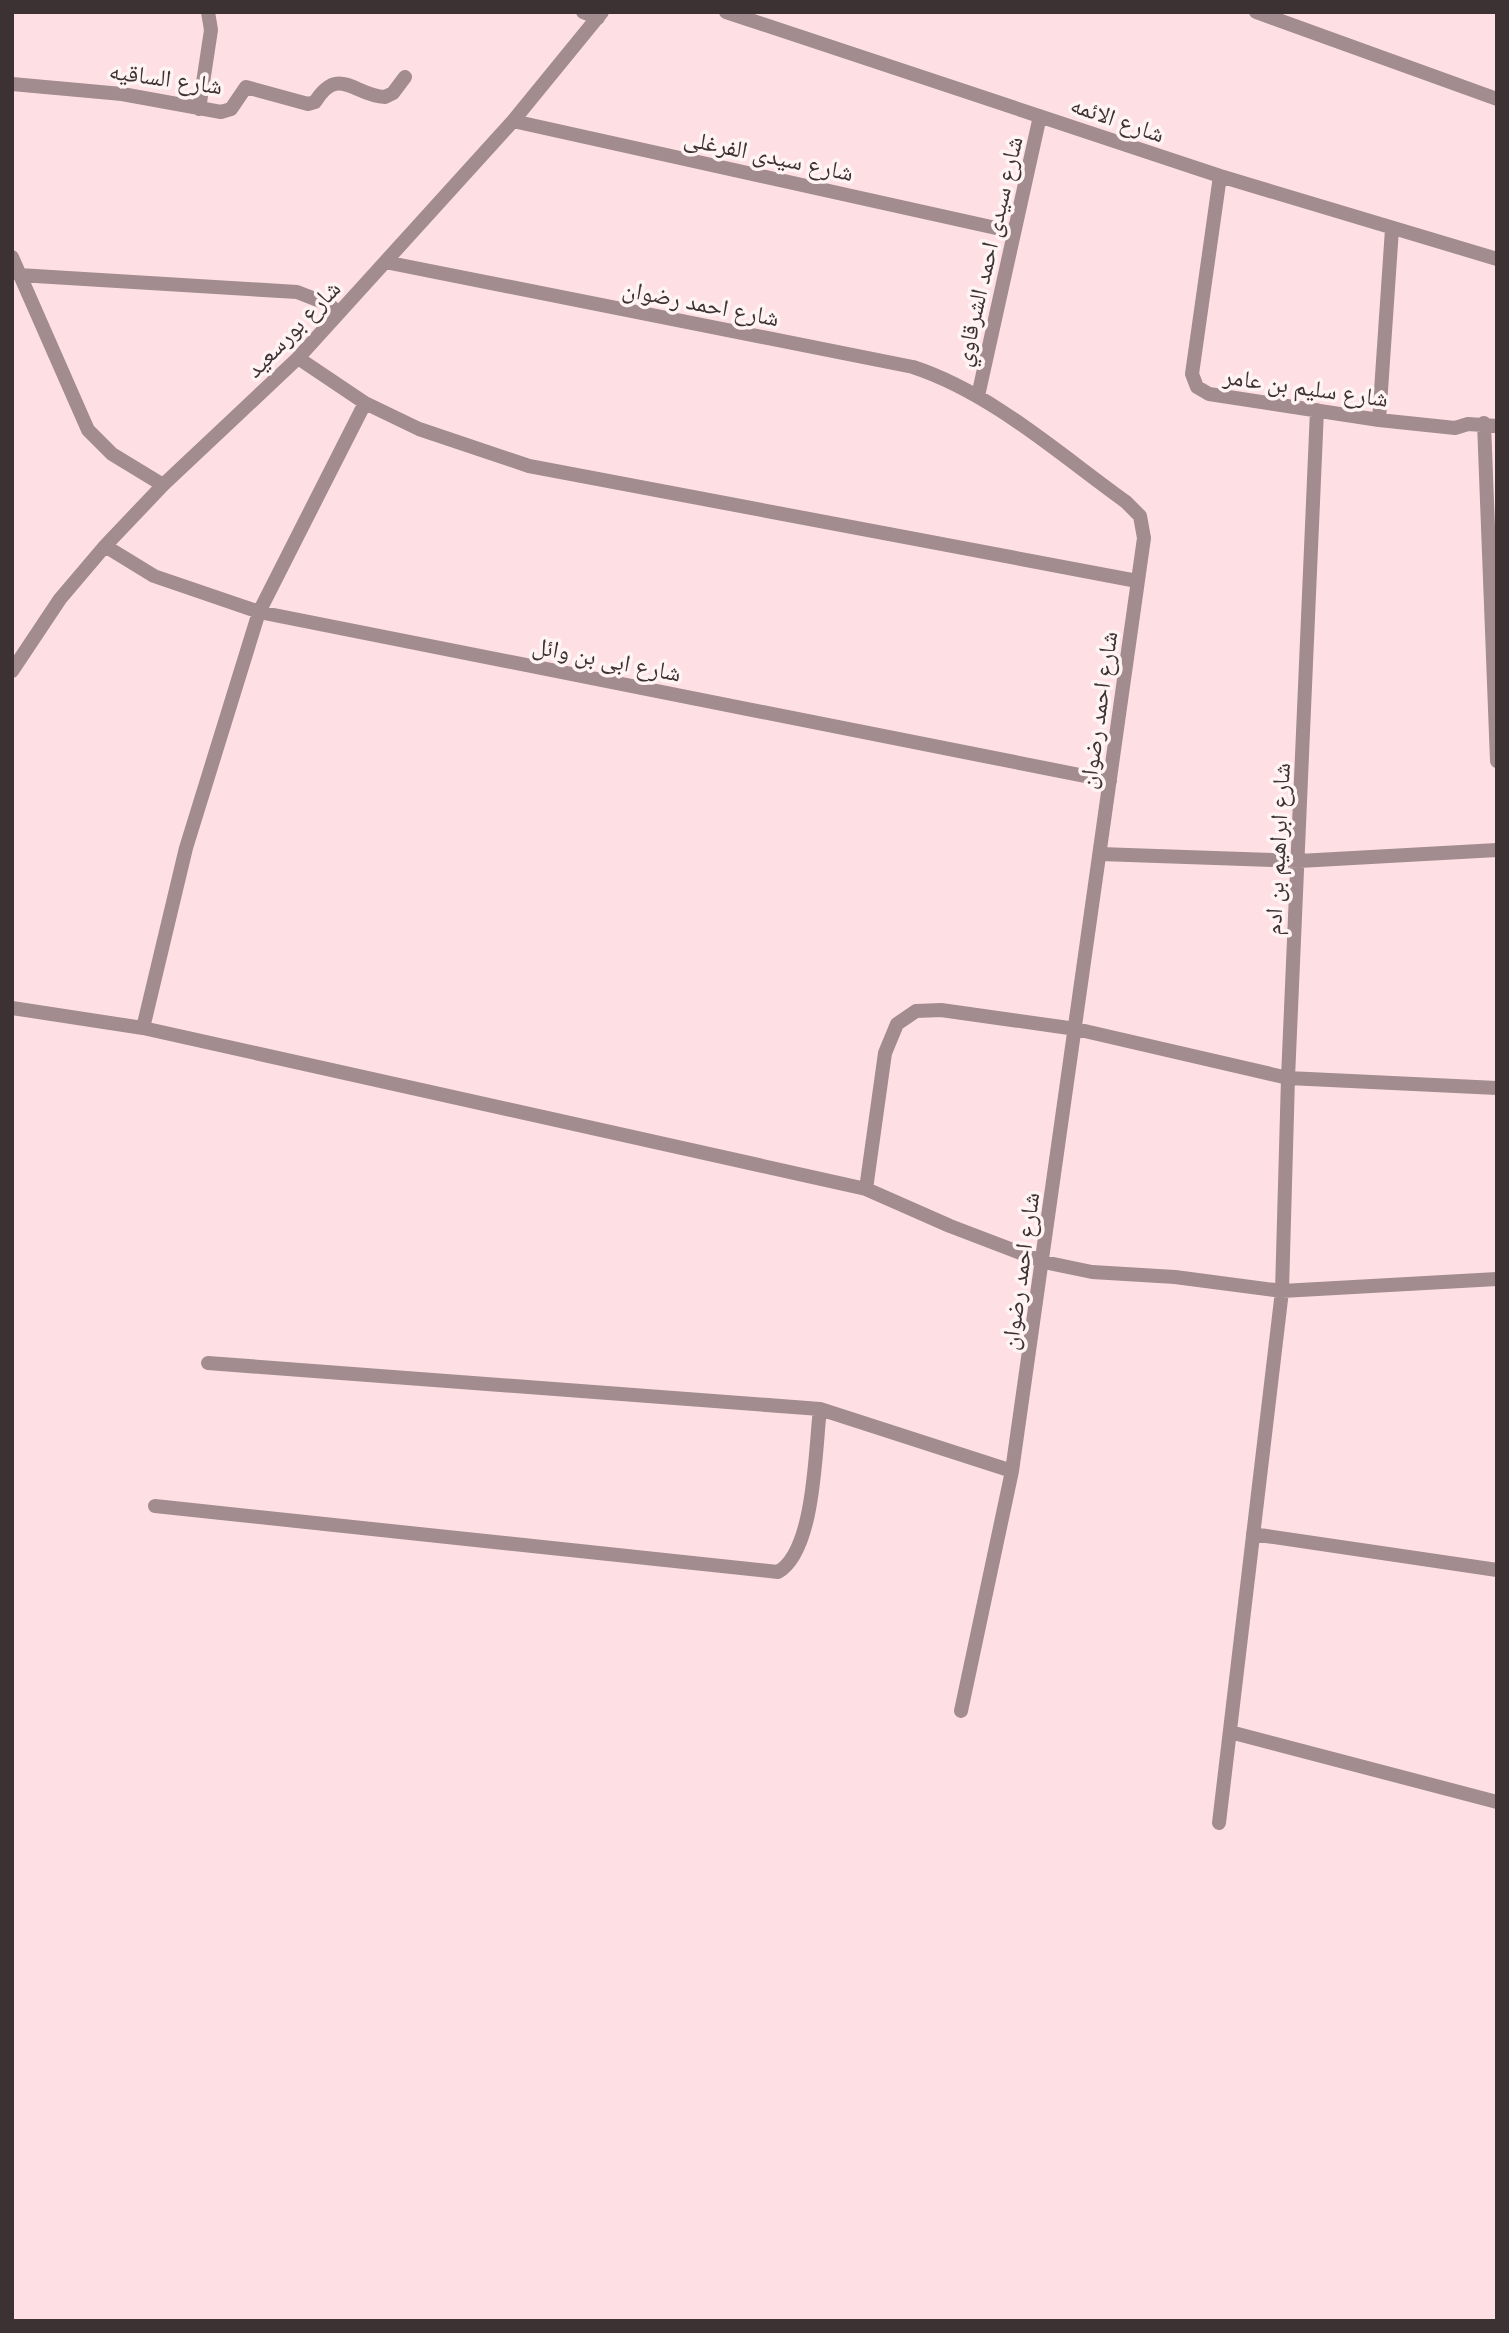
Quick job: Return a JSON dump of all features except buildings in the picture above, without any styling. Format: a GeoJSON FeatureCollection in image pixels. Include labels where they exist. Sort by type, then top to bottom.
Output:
{"type":"FeatureCollection","features":[{"type":"Feature","properties":{"kind":"street"},"geometry":{"type":"LineString","coordinates":[[199,109],[211,30],[208,12]]}},
{"type":"Feature","properties":{"kind":"street"},"geometry":{"type":"LineString","coordinates":[[583,12],[600,15]]}},
{"type":"Feature","properties":{"kind":"street","name":"شارع الائمه"},"geometry":{"type":"LineString","coordinates":[[726,12],[1220,176],[1497,259]]}},
{"type":"Feature","properties":{"kind":"street"},"geometry":{"type":"LineString","coordinates":[[1256,12],[1497,99]]}},
{"type":"Feature","properties":{"kind":"street","name":"شارع بورسعيد"},"geometry":{"type":"LineString","coordinates":[[12,671],[60,599],[105,546],[163,485],[298,358],[513,121],[600,15]]}},
{"type":"Feature","properties":{"kind":"street","name":"شارع الساقيه"},"geometry":{"type":"LineString","coordinates":[[12,84],[122,93],[221,111],[232,109],[246,87],[308,104],[315,102],[322,90],[338,83],[385,97],[393,93],[405,77]]}},
{"type":"Feature","properties":{"kind":"street","name":"شارع سيدى احمد الشرقاوي"},"geometry":{"type":"LineString","coordinates":[[978,396],[1040,116]]}},
{"type":"Feature","properties":{"kind":"street","name":"شارع سيدى الفرغلى"},"geometry":{"type":"LineString","coordinates":[[513,121],[1014,232]]}},
{"type":"Feature","properties":{"kind":"street","name":"شارع سليم بن عامر"},"geometry":{"type":"LineString","coordinates":[[1220,176],[1194,380],[1209,394],[1379,420],[1455,428],[1490,424]]}},
{"type":"Feature","properties":{"kind":"street"},"geometry":{"type":"LineString","coordinates":[[1379,420],[1392,229]]}},
{"type":"Feature","properties":{"kind":"street"},"geometry":{"type":"LineString","coordinates":[[12,257],[88,430],[112,454],[163,485]]}},
{"type":"Feature","properties":{"kind":"street","name":"شارع احمد رضوان"},"geometry":{"type":"LineString","coordinates":[[385,262],[913,367],[942,377],[978,396],[1126,502],[1140,516],[1144,538],[1044,1262],[1012,1471],[961,1711]]}},
{"type":"Feature","properties":{"kind":"street"},"geometry":{"type":"LineString","coordinates":[[19,275],[297,292],[328,304],[339,313]]}},
{"type":"Feature","properties":{"kind":"street"},"geometry":{"type":"LineString","coordinates":[[298,358],[365,403],[419,429],[529,466],[1137,581]]}},
{"type":"Feature","properties":{"kind":"street"},"geometry":{"type":"LineString","coordinates":[[143,1028],[186,848],[259,612],[365,403]]}},
{"type":"Feature","properties":{"kind":"street","name":"شارع ابراهيم بن ادم"},"geometry":{"type":"LineString","coordinates":[[1219,1823],[1282,1291],[1287,1078],[1299,861],[1317,410]]}},
{"type":"Feature","properties":{"kind":"street"},"geometry":{"type":"LineString","coordinates":[[1490,424],[1497,761]]}},
{"type":"Feature","properties":{"kind":"street","name":"شارع ابى بن وائل"},"geometry":{"type":"LineString","coordinates":[[105,546],[154,576],[259,612],[1110,781]]}},
{"type":"Feature","properties":{"kind":"street"},"geometry":{"type":"LineString","coordinates":[[1100,854],[1299,861],[1497,850]]}},
{"type":"Feature","properties":{"kind":"street"},"geometry":{"type":"LineString","coordinates":[[12,1008],[143,1028],[866,1189],[950,1226],[1044,1262],[1092,1272],[1175,1276],[1282,1291],[1497,1279]]}},
{"type":"Feature","properties":{"kind":"street"},"geometry":{"type":"LineString","coordinates":[[866,1189],[886,1053],[897,1024],[916,1011],[941,1010],[1076,1029],[1287,1078],[1497,1088]]}},
{"type":"Feature","properties":{"kind":"street"},"geometry":{"type":"LineString","coordinates":[[208,1363],[820,1409],[1012,1471]]}},
{"type":"Feature","properties":{"kind":"street"},"geometry":{"type":"LineString","coordinates":[[155,1506],[778,1572],[788,1566],[804,1534],[820,1409]]}},
{"type":"Feature","properties":{"kind":"street"},"geometry":{"type":"LineString","coordinates":[[1253,1534],[1497,1570]]}},
{"type":"Feature","properties":{"kind":"street"},"geometry":{"type":"LineString","coordinates":[[1230,1732],[1497,1802]]}}]}
